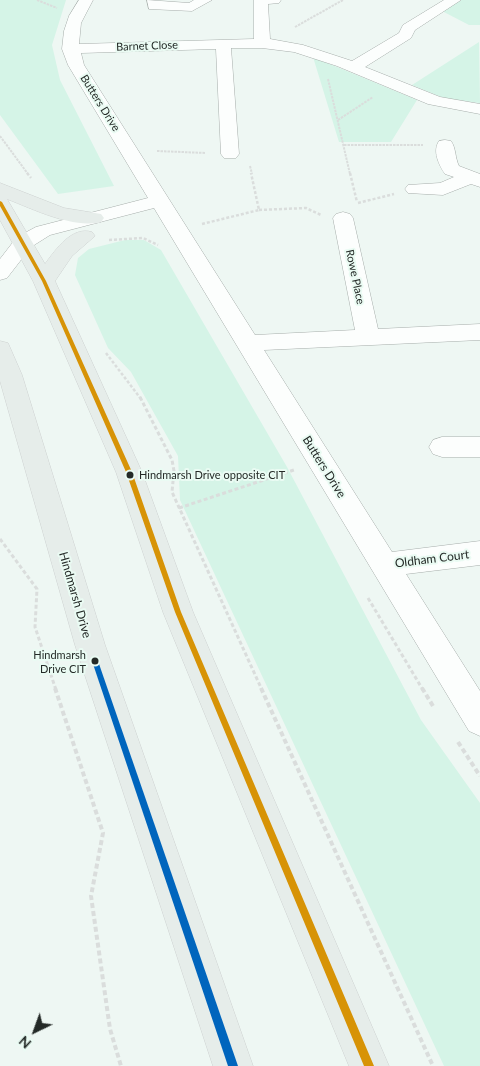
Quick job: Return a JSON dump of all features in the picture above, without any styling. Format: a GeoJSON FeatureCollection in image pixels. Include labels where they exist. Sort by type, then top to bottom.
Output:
{"type":"FeatureCollection","features":[{"type":"Feature","properties":{"kind":"main road"},"geometry":{"type":"LineString","coordinates":[[0,189],[90,227],[65,251],[44,281]]}},
{"type":"Feature","properties":{"kind":"main road"},"geometry":{"type":"LineString","coordinates":[[0,202],[12,241],[44,281],[128,472],[178,612],[369,1066]]}},
{"type":"Feature","properties":{"kind":"main road","name":"Hindmarsh Drive"},"geometry":{"type":"LineString","coordinates":[[0,349],[10,375],[90,645],[234,1066]]}},
{"type":"Feature","properties":{"kind":"street"},"geometry":{"type":"LineString","coordinates":[[70,49],[71,30],[76,14],[86,0]]}},
{"type":"Feature","properties":{"kind":"street"},"geometry":{"type":"LineString","coordinates":[[154,0],[154,6],[196,9]]}},
{"type":"Feature","properties":{"kind":"street"},"geometry":{"type":"LineString","coordinates":[[265,43],[260,0],[274,0]]}},
{"type":"Feature","properties":{"kind":"street"},"geometry":{"type":"LineString","coordinates":[[354,67],[406,34],[408,28],[454,0]]}},
{"type":"Feature","properties":{"kind":"street"},"geometry":{"type":"LineString","coordinates":[[223,44],[230,154]]}},
{"type":"Feature","properties":{"kind":"street","name":"Barnet Close"},"geometry":{"type":"LineString","coordinates":[[70,49],[281,44],[323,55],[429,98],[454,106],[480,109]]}},
{"type":"Feature","properties":{"kind":"street","name":"Butters Drive"},"geometry":{"type":"LineString","coordinates":[[70,49],[76,65],[480,720]]}},
{"type":"Feature","properties":{"kind":"street"},"geometry":{"type":"LineString","coordinates":[[445,145],[446,158],[452,170],[476,179]]}},
{"type":"Feature","properties":{"kind":"street"},"geometry":{"type":"LineString","coordinates":[[415,189],[443,189],[476,179]]}},
{"type":"Feature","properties":{"kind":"street"},"geometry":{"type":"LineString","coordinates":[[0,272],[12,241],[52,244],[90,227],[164,207]]}},
{"type":"Feature","properties":{"kind":"street","name":"Rowe Place"},"geometry":{"type":"LineString","coordinates":[[344,209],[368,336]]}},
{"type":"Feature","properties":{"kind":"street"},"geometry":{"type":"LineString","coordinates":[[247,342],[480,332]]}},
{"type":"Feature","properties":{"kind":"street"},"geometry":{"type":"LineString","coordinates":[[442,447],[480,446]]}},
{"type":"Feature","properties":{"kind":"street","name":"Oldham Court"},"geometry":{"type":"LineString","coordinates":[[384,565],[480,553]]}},
{"type":"Feature","properties":{"kind":"path"},"geometry":{"type":"LineString","coordinates":[[265,43],[342,0]]}},
{"type":"Feature","properties":{"kind":"path"},"geometry":{"type":"LineString","coordinates":[[323,55],[344,145],[344,209]]}},
{"type":"Feature","properties":{"kind":"path"},"geometry":{"type":"LineString","coordinates":[[338,120],[378,93]]}},
{"type":"Feature","properties":{"kind":"path"},"geometry":{"type":"LineString","coordinates":[[344,145],[445,145]]}},
{"type":"Feature","properties":{"kind":"path"},"geometry":{"type":"LineString","coordinates":[[259,210],[306,208],[323,216],[415,189]]}},
{"type":"Feature","properties":{"kind":"path"},"geometry":{"type":"LineString","coordinates":[[108,240],[142,238],[164,248],[171,258],[192,252]]}},
{"type":"Feature","properties":{"kind":"path"},"geometry":{"type":"LineString","coordinates":[[103,350],[141,398],[172,460],[174,471],[172,492],[433,1066]]}},
{"type":"Feature","properties":{"kind":"path"},"geometry":{"type":"LineString","coordinates":[[179,508],[294,470]]}},
{"type":"Feature","properties":{"kind":"path"},"geometry":{"type":"LineString","coordinates":[[0,539],[37,589],[35,627],[103,833],[90,896],[110,1029],[121,1066]]}},
{"type":"Feature","properties":{"kind":"green space"},"geometry":{"type":"Polygon","coordinates":[[[0,0],[66,0],[52,45],[60,80],[114,186],[58,194],[0,115],[0,0]]]}},
{"type":"Feature","properties":{"kind":"green space"},"geometry":{"type":"Polygon","coordinates":[[[460,0],[480,0],[480,25],[469,25],[442,11],[460,0]]]}},
{"type":"Feature","properties":{"kind":"green space"},"geometry":{"type":"Polygon","coordinates":[[[479,42],[480,103],[446,99],[412,85],[479,42]]]}},
{"type":"Feature","properties":{"kind":"green space"},"geometry":{"type":"Polygon","coordinates":[[[313,57],[417,100],[391,142],[339,142],[313,57]]]}},
{"type":"Feature","properties":{"kind":"green space"},"geometry":{"type":"Polygon","coordinates":[[[125,240],[144,240],[161,250],[287,467],[421,720],[480,803],[480,1066],[444,1066],[180,500],[178,456],[131,372],[108,348],[75,275],[78,258],[89,249],[125,240]]]}},
{"type":"Feature","properties":{"kind":"transit line"},"geometry":{"type":"LineString","coordinates":[[0,202],[44,281],[129,472],[178,612],[369,1066]]}},
{"type":"Feature","properties":{"kind":"transit line"},"geometry":{"type":"LineString","coordinates":[[95,661],[233,1066]]}},
{"type":"Feature","properties":{"kind":"place","name":"Hindmarsh Drive opposite CIT"},"geometry":{"type":"Point","coordinates":[130,475]}},
{"type":"Feature","properties":{"kind":"place","name":"Hindmarsh Drive CIT"},"geometry":{"type":"Point","coordinates":[95,661]}}]}
